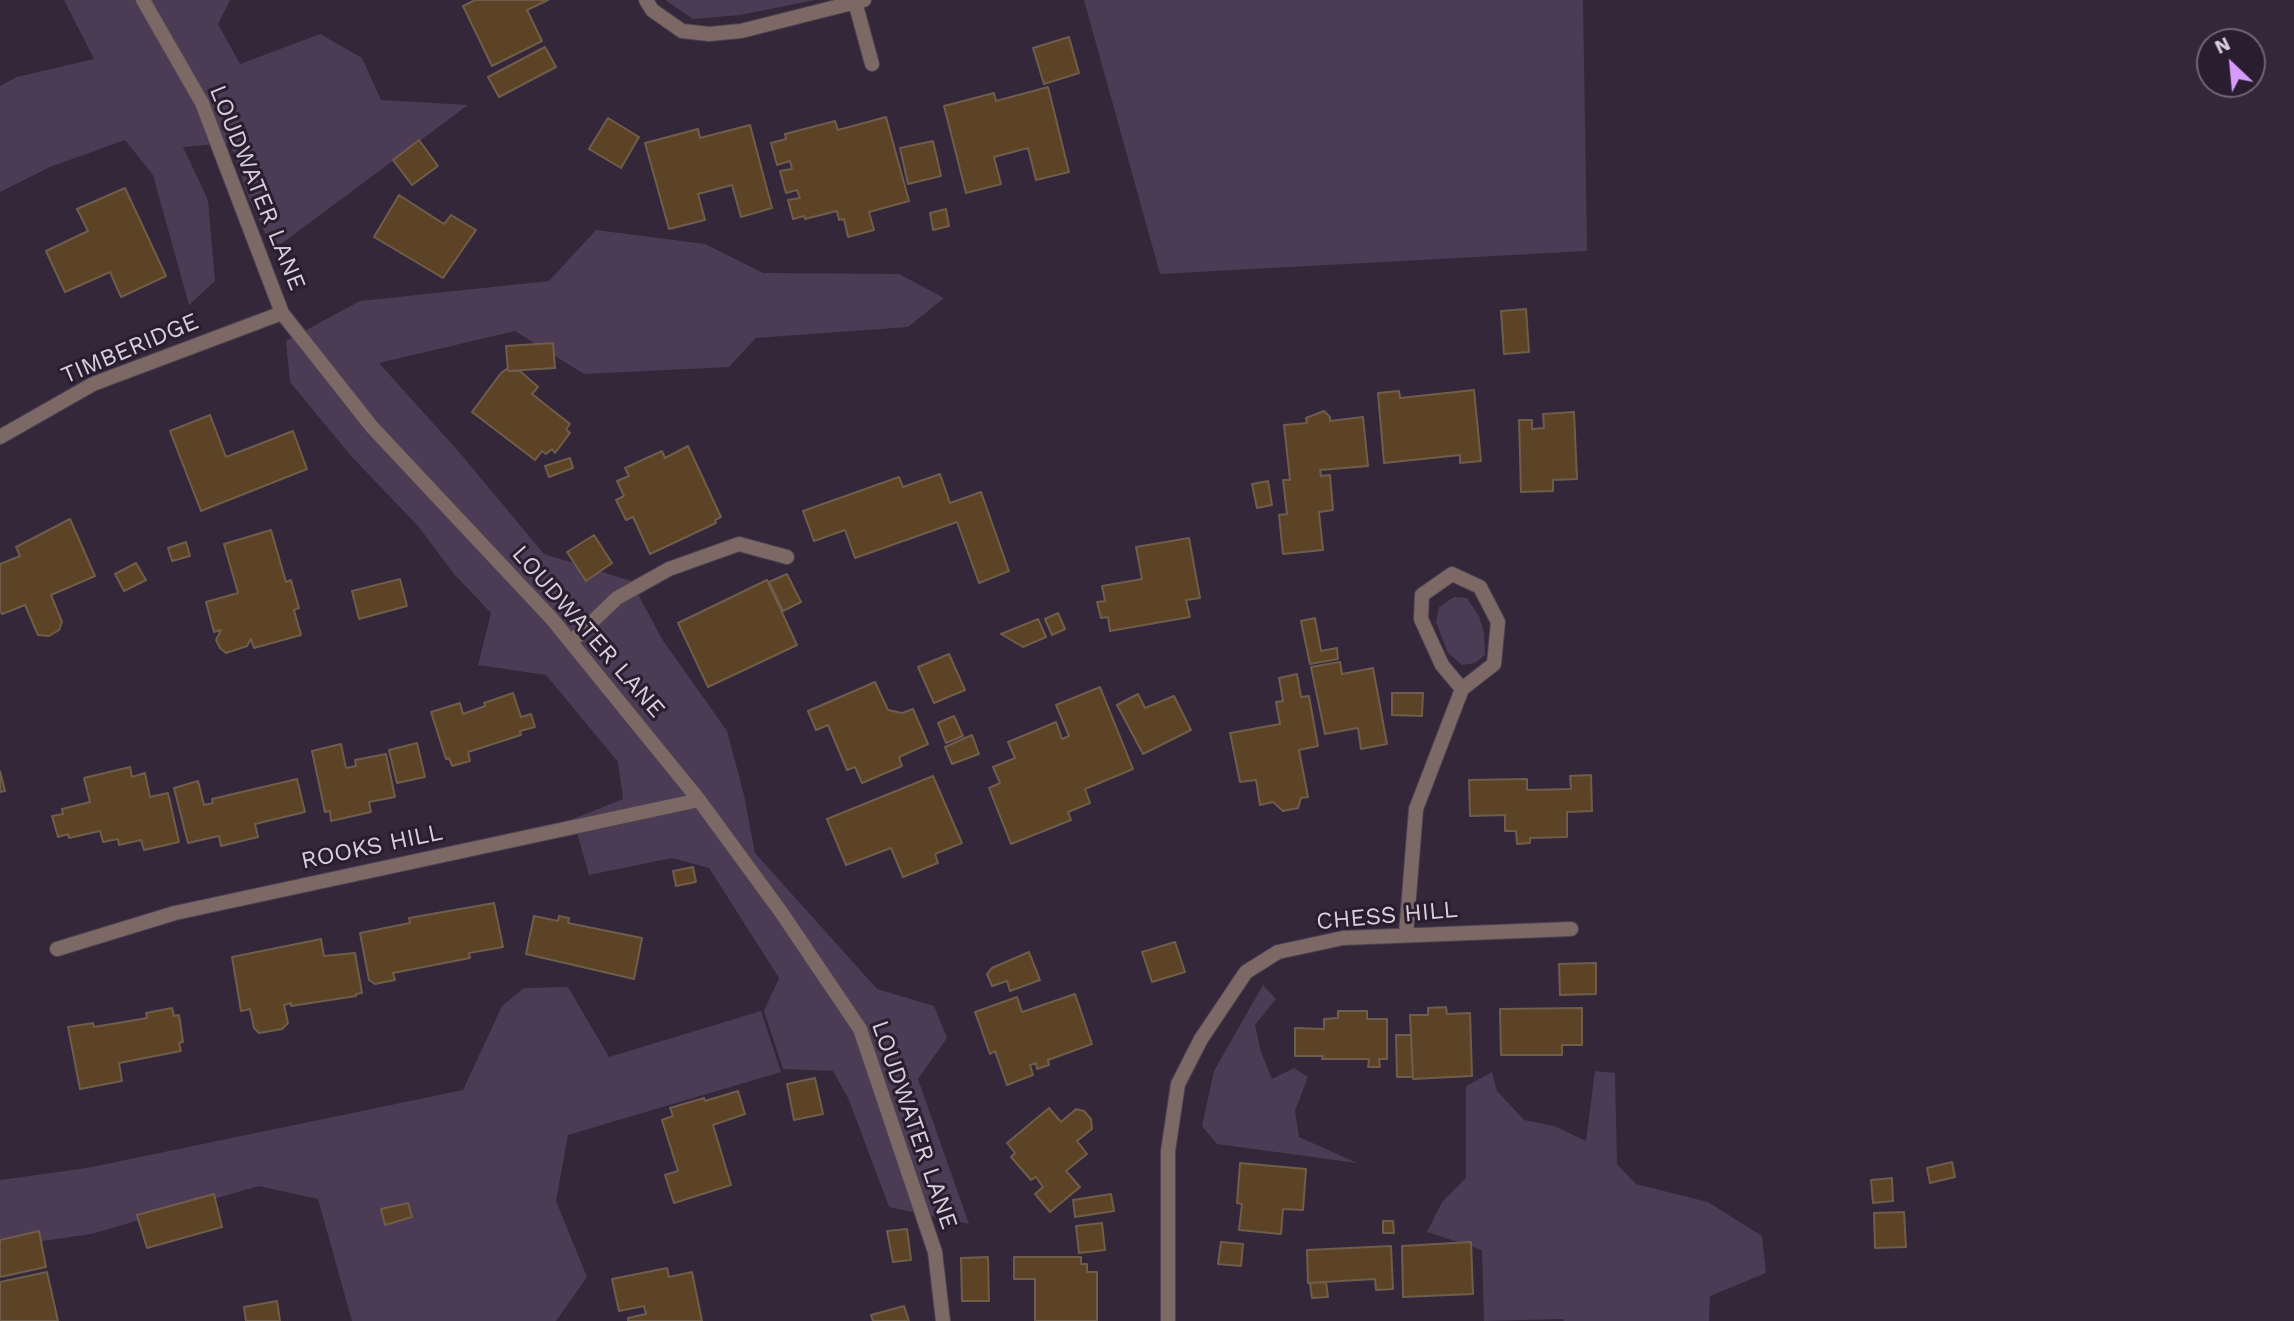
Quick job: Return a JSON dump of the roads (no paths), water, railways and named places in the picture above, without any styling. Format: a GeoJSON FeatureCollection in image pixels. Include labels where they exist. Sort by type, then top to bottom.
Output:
{"type":"FeatureCollection","features":[{"type":"Feature","properties":{"kind":"street","name":"LOUDWATER LANE"},"geometry":{"type":"LineString","coordinates":[[143,0],[202,103],[282,313],[372,427],[552,619],[699,800],[781,912],[860,1029],[935,1252],[943,1321]]}},
{"type":"Feature","properties":{"kind":"street"},"geometry":{"type":"LineString","coordinates":[[646,0],[652,10],[682,31],[709,34],[741,31],[860,1],[872,64]]}},
{"type":"Feature","properties":{"kind":"street","name":"TIMBERIDGE"},"geometry":{"type":"LineString","coordinates":[[0,437],[93,384],[282,313]]}},
{"type":"Feature","properties":{"kind":"street"},"geometry":{"type":"LineString","coordinates":[[571,642],[617,598],[668,569],[739,544],[787,557]]}},
{"type":"Feature","properties":{"kind":"street"},"geometry":{"type":"LineString","coordinates":[[1406,934],[1416,809],[1462,689],[1494,664],[1498,622],[1480,587],[1452,574],[1422,595],[1421,619],[1442,665],[1462,689]]}},
{"type":"Feature","properties":{"kind":"street","name":"ROOKS HILL"},"geometry":{"type":"LineString","coordinates":[[57,949],[175,913],[699,800]]}},
{"type":"Feature","properties":{"kind":"street","name":"CHESS HILL"},"geometry":{"type":"LineString","coordinates":[[1168,1321],[1168,1151],[1178,1084],[1201,1039],[1246,972],[1278,952],[1343,938],[1571,929]]}}]}
